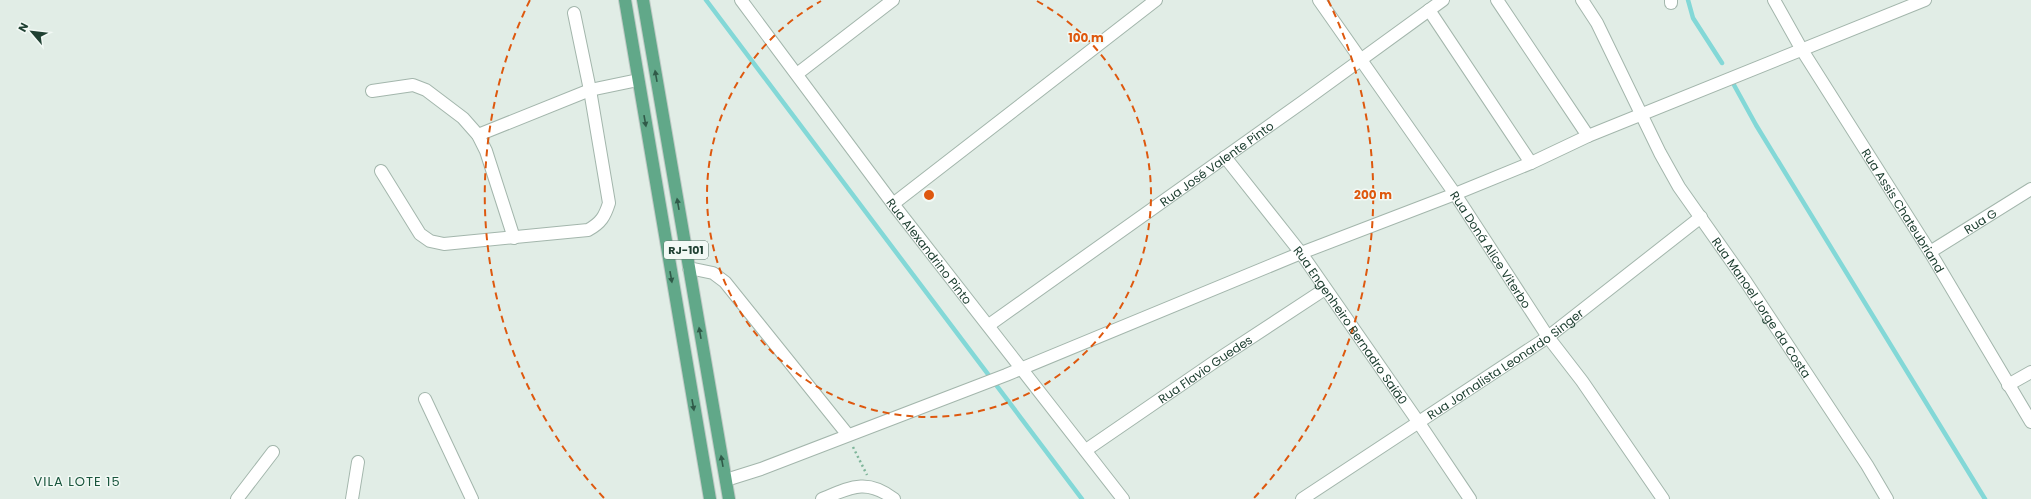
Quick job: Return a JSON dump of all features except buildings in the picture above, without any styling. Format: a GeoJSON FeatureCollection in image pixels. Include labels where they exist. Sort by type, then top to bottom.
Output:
{"type":"FeatureCollection","features":[{"type":"Feature","properties":{"kind":"main road","name":"RJ-101"},"geometry":{"type":"LineString","coordinates":[[625,0],[710,499]]}},
{"type":"Feature","properties":{"kind":"main road","name":"RJ-101"},"geometry":{"type":"LineString","coordinates":[[643,0],[729,499]]}},
{"type":"Feature","properties":{"kind":"street","name":"Rua Alexandrino Pinto"},"geometry":{"type":"LineString","coordinates":[[740,0],[893,204],[989,325],[1123,499]]}},
{"type":"Feature","properties":{"kind":"street"},"geometry":{"type":"LineString","coordinates":[[797,74],[893,0]]}},
{"type":"Feature","properties":{"kind":"street"},"geometry":{"type":"LineString","coordinates":[[893,204],[1156,0]]}},
{"type":"Feature","properties":{"kind":"street","name":"Rua Doná Alice Viterbo"},"geometry":{"type":"LineString","coordinates":[[1319,0],[1455,194],[1548,337],[1582,381],[1663,499]]}},
{"type":"Feature","properties":{"kind":"street","name":"Rua José Valente Pinto"},"geometry":{"type":"LineString","coordinates":[[989,325],[1443,0]]}},
{"type":"Feature","properties":{"kind":"street"},"geometry":{"type":"LineString","coordinates":[[1497,0],[1588,136]]}},
{"type":"Feature","properties":{"kind":"street","name":"Rua Manoel Jorge da Costa"},"geometry":{"type":"LineString","coordinates":[[1582,0],[1597,24],[1660,153],[1679,187],[1701,217],[1837,419],[1887,499]]}},
{"type":"Feature","properties":{"kind":"street","name":"Rua Assis Chateubriand"},"geometry":{"type":"LineString","coordinates":[[1774,0],[1802,50],[1930,252],[2031,422]]}},
{"type":"Feature","properties":{"kind":"street"},"geometry":{"type":"LineString","coordinates":[[726,480],[960,393],[1301,253],[1455,194],[1531,163],[1588,136],[1925,0]]}},
{"type":"Feature","properties":{"kind":"street"},"geometry":{"type":"LineString","coordinates":[[1429,10],[1531,163]]}},
{"type":"Feature","properties":{"kind":"street"},"geometry":{"type":"LineString","coordinates":[[381,172],[420,234],[430,241],[444,244],[514,238],[588,230],[597,225],[605,216],[609,203],[590,90],[574,13]]}},
{"type":"Feature","properties":{"kind":"street"},"geometry":{"type":"LineString","coordinates":[[478,135],[590,90],[638,80]]}},
{"type":"Feature","properties":{"kind":"street"},"geometry":{"type":"LineString","coordinates":[[372,91],[413,85],[426,90],[463,118],[478,135],[486,151],[514,238]]}},
{"type":"Feature","properties":{"kind":"street","name":"Rua Engenheiro Bernadro Saiā0"},"geometry":{"type":"LineString","coordinates":[[1225,157],[1301,253],[1470,499]]}},
{"type":"Feature","properties":{"kind":"street","name":"Rua G"},"geometry":{"type":"LineString","coordinates":[[1930,252],[2031,188]]}},
{"type":"Feature","properties":{"kind":"street","name":"Rua Jornalista Leonardo Singer"},"geometry":{"type":"LineString","coordinates":[[1302,499],[1548,337],[1701,217]]}},
{"type":"Feature","properties":{"kind":"street"},"geometry":{"type":"LineString","coordinates":[[689,268],[712,273],[725,282],[848,435]]}},
{"type":"Feature","properties":{"kind":"street","name":"Rua Flavio Guedes"},"geometry":{"type":"LineString","coordinates":[[1086,450],[1223,356],[1325,289]]}},
{"type":"Feature","properties":{"kind":"street"},"geometry":{"type":"LineString","coordinates":[[2008,385],[2031,372]]}},
{"type":"Feature","properties":{"kind":"street"},"geometry":{"type":"LineString","coordinates":[[424,399],[472,499]]}},
{"type":"Feature","properties":{"kind":"street"},"geometry":{"type":"LineString","coordinates":[[237,499],[273,452]]}},
{"type":"Feature","properties":{"kind":"street"},"geometry":{"type":"LineString","coordinates":[[352,499],[358,462]]}},
{"type":"Feature","properties":{"kind":"street"},"geometry":{"type":"LineString","coordinates":[[822,499],[850,488],[864,485],[872,486],[894,499]]}},
{"type":"Feature","properties":{"kind":"path"},"geometry":{"type":"LineString","coordinates":[[848,435],[872,486]]}},
{"type":"Feature","properties":{"kind":"waterway"},"geometry":{"type":"LineString","coordinates":[[706,0],[1082,499]]}},
{"type":"Feature","properties":{"kind":"waterway"},"geometry":{"type":"LineString","coordinates":[[1688,0],[1693,18],[1722,63]]}},
{"type":"Feature","properties":{"kind":"waterway"},"geometry":{"type":"LineString","coordinates":[[1734,85],[1756,125],[1985,499]]}},
{"type":"Feature","properties":{"kind":"district","name":"VILA LOTE 15"},"geometry":{"type":"Point","coordinates":[77,481]}}]}
